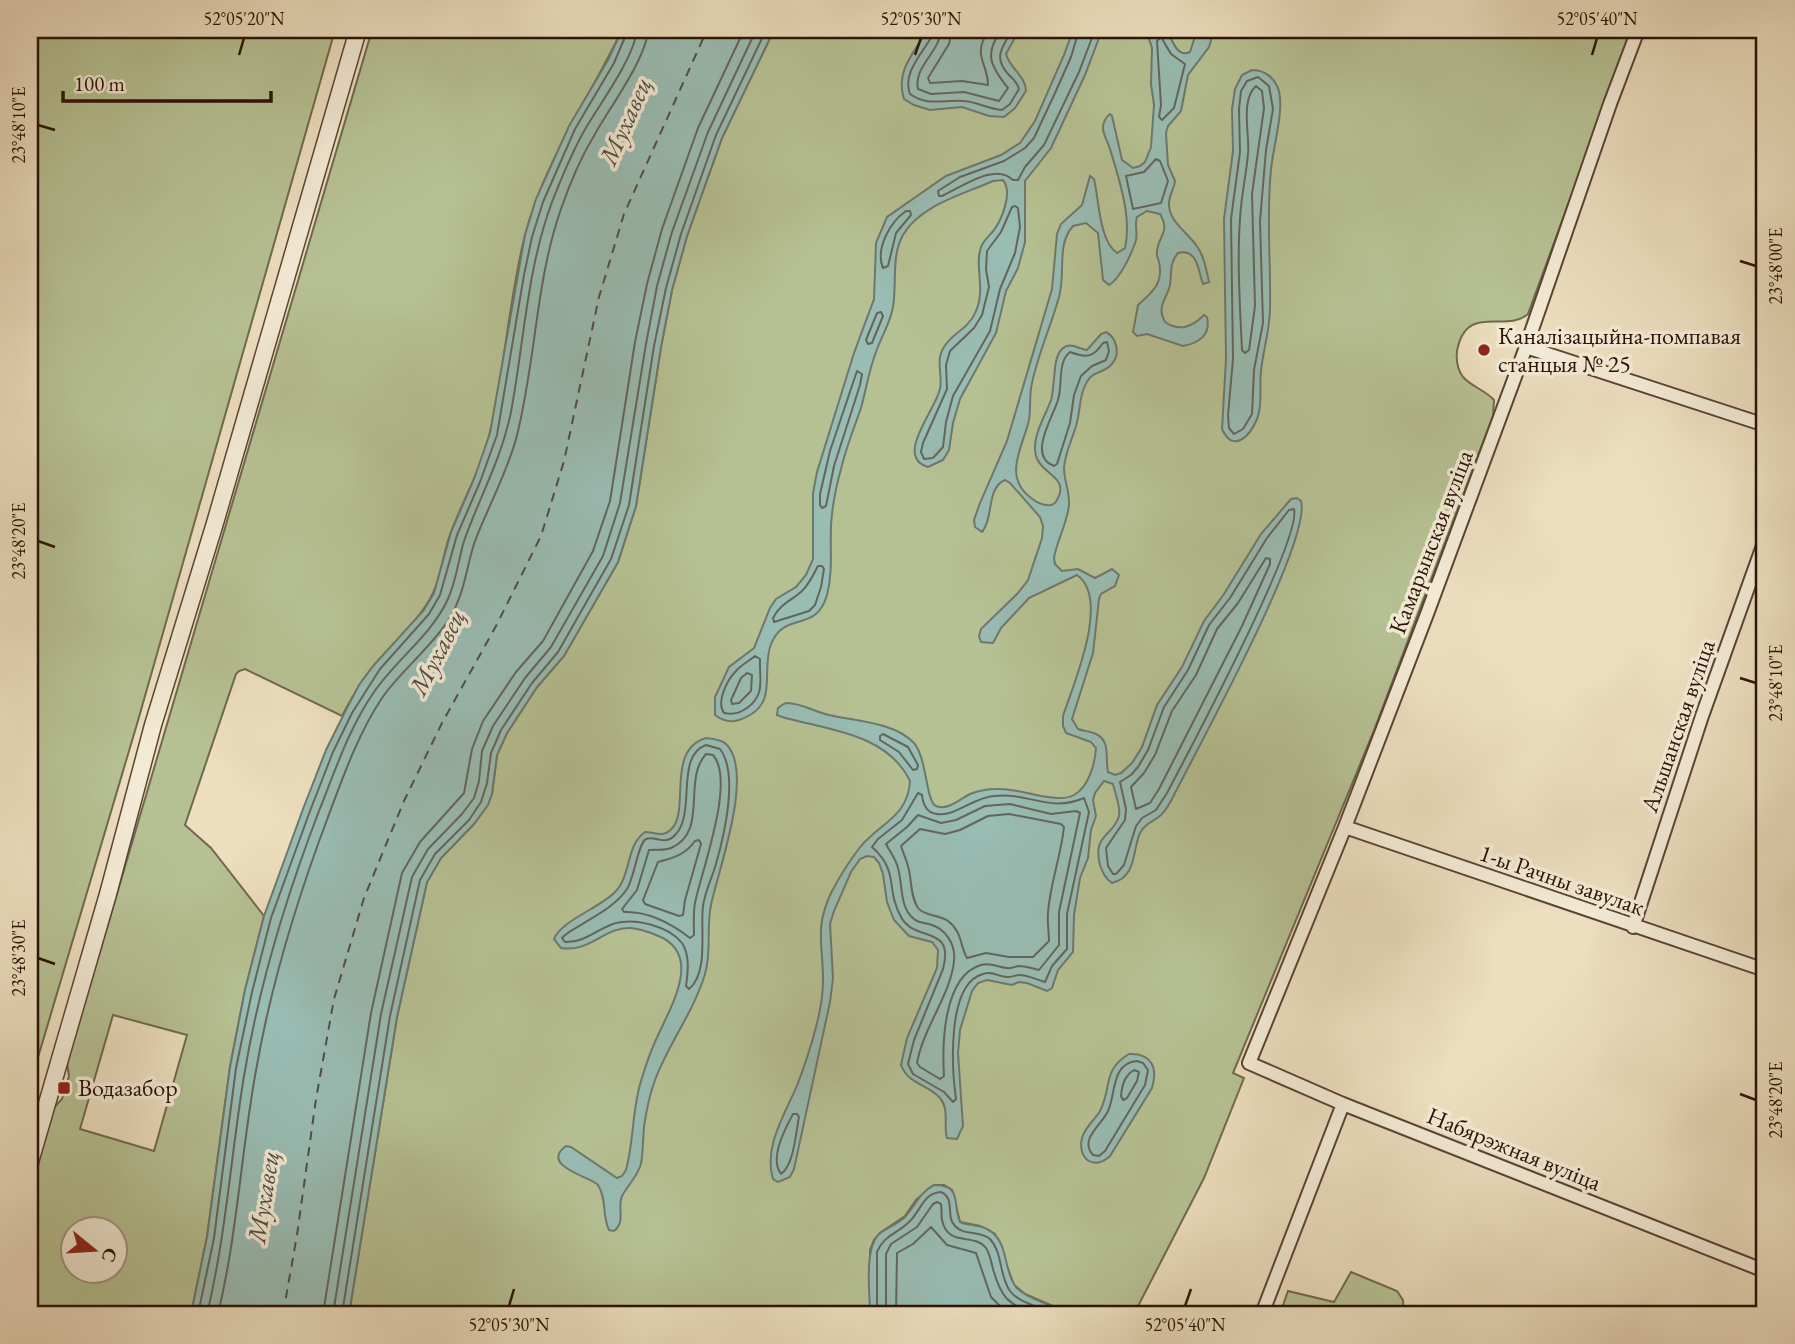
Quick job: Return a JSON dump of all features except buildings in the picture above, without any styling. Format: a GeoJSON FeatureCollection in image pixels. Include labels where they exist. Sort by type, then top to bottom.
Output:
{"type":"FeatureCollection","features":[{"type":"Feature","properties":{"kind":"street"},"geometry":{"type":"LineString","coordinates":[[30,1162],[108,894],[153,725],[215,523],[358,30]]}},
{"type":"Feature","properties":{"kind":"street","name":"Камарынская вуліца"},"geometry":{"type":"LineString","coordinates":[[1250,1063],[1345,827],[1526,347],[1638,30]]}},
{"type":"Feature","properties":{"kind":"street"},"geometry":{"type":"LineString","coordinates":[[1526,347],[1765,425]]}},
{"type":"Feature","properties":{"kind":"street","name":"Альшанская вуліца"},"geometry":{"type":"LineString","coordinates":[[1633,927],[1702,716],[1765,540]]}},
{"type":"Feature","properties":{"kind":"street","name":"1-ы Рачны завулак"},"geometry":{"type":"LineString","coordinates":[[1345,827],[1765,970]]}},
{"type":"Feature","properties":{"kind":"street","name":"Набярэжная вуліца"},"geometry":{"type":"LineString","coordinates":[[1250,1063],[1343,1104],[1765,1271]]}},
{"type":"Feature","properties":{"kind":"street"},"geometry":{"type":"LineString","coordinates":[[1262,1314],[1343,1104]]}},
{"type":"Feature","properties":{"kind":"green space"},"geometry":{"type":"Polygon","coordinates":[[[30,30],[335,30],[137,724],[31,1081],[30,30]]]}},
{"type":"Feature","properties":{"kind":"green space"},"geometry":{"type":"Polygon","coordinates":[[[372,30],[622,30],[556,155],[534,207],[520,259],[488,442],[451,532],[433,593],[415,620],[371,669],[342,716],[245,669],[239,671],[185,825],[211,848],[264,916],[245,990],[230,1067],[207,1237],[191,1314],[30,1314],[30,1187],[50,1112],[62,1099],[69,1076],[67,1063],[372,30]],[[113,1015],[80,1129],[154,1151],[187,1035],[113,1015]]]}},
{"type":"Feature","properties":{"kind":"green space"},"geometry":{"type":"Polygon","coordinates":[[[774,30],[1632,30],[1528,314],[1508,321],[1477,323],[1469,327],[1462,336],[1457,351],[1459,371],[1494,400],[1493,416],[1373,733],[1233,1073],[1244,1078],[1204,1178],[1134,1314],[1065,1314],[1025,1294],[1014,1285],[995,1234],[980,1226],[960,1222],[952,1190],[944,1185],[934,1185],[916,1200],[905,1216],[874,1240],[870,1250],[870,1314],[349,1314],[397,1017],[427,882],[441,858],[474,824],[487,805],[492,794],[497,755],[507,733],[537,687],[564,656],[618,562],[636,506],[661,347],[672,290],[687,236],[722,138],[774,30]]]}},
{"type":"Feature","properties":{"kind":"green space"},"geometry":{"type":"Polygon","coordinates":[[[1351,1272],[1397,1291],[1403,1300],[1404,1314],[1280,1314],[1288,1291],[1334,1302],[1351,1272]]]}},
{"type":"Feature","properties":{"kind":"water","name":"Мухавец"},"geometry":{"type":"Polygon","coordinates":[[[622,30],[774,30],[722,138],[687,236],[672,290],[661,347],[636,506],[618,562],[564,656],[537,687],[507,733],[497,755],[488,805],[474,824],[441,858],[427,882],[397,1017],[349,1314],[191,1314],[207,1237],[230,1067],[245,990],[264,916],[326,750],[359,685],[424,610],[434,593],[451,532],[490,433],[525,235],[536,199],[569,126],[608,60],[622,30]]]}},
{"type":"Feature","properties":{"kind":"water"},"geometry":{"type":"Polygon","coordinates":[[[927,30],[1019,30],[1006,54],[1021,77],[1026,91],[1015,108],[1004,117],[989,116],[962,107],[930,110],[904,99],[904,71],[927,30]]]}},
{"type":"Feature","properties":{"kind":"water"},"geometry":{"type":"Polygon","coordinates":[[[1073,30],[1102,30],[1085,75],[1051,148],[1025,181],[1025,242],[1018,268],[1006,291],[996,333],[960,399],[949,450],[943,460],[928,467],[919,462],[915,454],[919,433],[940,389],[941,352],[947,342],[973,317],[979,302],[979,254],[1003,213],[1007,191],[1003,180],[993,181],[931,208],[903,235],[897,252],[892,313],[878,346],[836,490],[827,595],[816,614],[784,627],[777,634],[768,655],[767,688],[760,706],[752,714],[739,720],[721,719],[715,715],[715,697],[729,667],[754,648],[770,608],[776,599],[796,587],[806,575],[813,559],[813,493],[817,472],[874,299],[876,243],[887,217],[946,176],[1001,155],[1020,143],[1035,121],[1073,30]]]}},
{"type":"Feature","properties":{"kind":"water"},"geometry":{"type":"Polygon","coordinates":[[[1146,30],[1167,30],[1178,50],[1185,53],[1190,52],[1197,30],[1214,30],[1209,47],[1188,75],[1181,111],[1168,126],[1166,133],[1168,165],[1175,181],[1169,200],[1170,209],[1175,221],[1199,249],[1209,282],[1203,284],[1198,267],[1190,254],[1178,253],[1172,265],[1170,285],[1163,303],[1163,316],[1165,322],[1181,327],[1195,323],[1204,315],[1207,317],[1207,329],[1199,340],[1183,346],[1147,334],[1137,336],[1133,332],[1138,305],[1155,287],[1160,276],[1157,254],[1164,226],[1160,214],[1147,211],[1137,217],[1132,252],[1121,272],[1109,285],[1103,280],[1098,233],[1086,223],[1073,226],[1063,250],[1061,288],[1035,372],[1029,420],[1016,471],[1022,489],[1031,498],[1046,505],[1055,503],[1060,485],[1039,462],[1035,442],[1052,397],[1057,359],[1065,347],[1087,350],[1106,332],[1115,342],[1117,352],[1111,365],[1093,375],[1082,393],[1065,462],[1068,512],[1054,558],[1055,564],[1062,571],[1078,569],[1095,578],[1112,569],[1119,575],[1115,586],[1101,594],[1099,599],[1093,653],[1072,719],[1078,729],[1096,734],[1104,741],[1108,772],[1115,775],[1121,773],[1132,763],[1142,747],[1157,705],[1182,667],[1204,621],[1261,534],[1291,499],[1297,498],[1301,501],[1300,523],[1272,600],[1171,802],[1161,815],[1142,830],[1130,869],[1120,880],[1112,883],[1100,865],[1098,855],[1101,841],[1119,816],[1119,804],[1113,784],[1104,781],[1095,793],[1093,800],[1096,816],[1091,830],[1088,858],[1080,878],[1074,915],[1073,952],[1058,970],[1052,988],[1047,991],[1027,983],[1012,985],[987,980],[978,983],[972,991],[960,1030],[958,1053],[963,1126],[957,1139],[947,1138],[945,1107],[940,1098],[909,1077],[901,1065],[907,1038],[937,968],[938,950],[932,942],[909,936],[894,920],[887,902],[879,863],[874,857],[860,859],[851,872],[830,924],[833,978],[830,1002],[794,1169],[790,1177],[778,1182],[773,1179],[771,1167],[773,1142],[803,1069],[821,1004],[821,926],[826,904],[838,880],[861,846],[899,811],[908,793],[910,781],[900,765],[871,743],[836,730],[782,717],[777,715],[778,708],[787,703],[798,704],[829,715],[885,726],[906,736],[918,750],[930,797],[936,806],[940,807],[949,806],[973,793],[993,789],[1066,798],[1084,786],[1093,767],[1096,748],[1091,742],[1066,733],[1063,726],[1063,716],[1081,664],[1090,622],[1091,603],[1087,587],[1077,575],[1029,598],[1001,628],[993,643],[981,642],[981,629],[1028,580],[1042,538],[1043,526],[1040,517],[1005,480],[995,490],[982,532],[975,527],[974,520],[1007,441],[1052,289],[1057,234],[1061,224],[1082,205],[1090,176],[1094,179],[1107,239],[1117,253],[1125,248],[1127,224],[1124,198],[1103,126],[1110,114],[1122,160],[1133,168],[1145,162],[1151,147],[1154,105],[1151,84],[1152,48],[1146,30]]]}},
{"type":"Feature","properties":{"kind":"water"},"geometry":{"type":"Polygon","coordinates":[[[1252,70],[1265,73],[1275,82],[1279,91],[1280,109],[1270,188],[1270,316],[1261,371],[1260,408],[1250,431],[1236,441],[1226,436],[1222,429],[1226,359],[1224,219],[1233,151],[1232,109],[1235,89],[1242,75],[1252,70]]]}},
{"type":"Feature","properties":{"kind":"water"},"geometry":{"type":"Polygon","coordinates":[[[706,738],[726,744],[734,758],[737,776],[732,822],[711,905],[707,965],[695,1001],[655,1080],[645,1121],[641,1164],[622,1196],[620,1223],[614,1231],[609,1230],[607,1225],[603,1196],[598,1185],[562,1165],[559,1153],[566,1146],[571,1147],[617,1178],[626,1170],[641,1081],[677,992],[681,965],[678,953],[670,943],[637,929],[622,928],[581,947],[561,948],[554,939],[564,926],[599,904],[620,886],[634,845],[645,832],[664,834],[674,826],[685,756],[693,745],[706,738]]]}},
{"type":"Feature","properties":{"kind":"water"},"geometry":{"type":"Polygon","coordinates":[[[1129,1054],[1143,1056],[1151,1063],[1154,1074],[1152,1088],[1110,1156],[1098,1162],[1088,1161],[1082,1152],[1082,1138],[1104,1103],[1111,1073],[1120,1060],[1129,1054]]]}},
{"type":"Feature","properties":{"kind":"water"},"geometry":{"type":"Polygon","coordinates":[[[934,1185],[949,1188],[953,1192],[960,1222],[984,1227],[994,1234],[1003,1248],[1012,1280],[1020,1291],[1065,1314],[870,1314],[869,1261],[874,1242],[881,1232],[905,1217],[921,1195],[934,1185]]]}},
{"type":"Feature","properties":{"kind":"ferry route"},"geometry":{"type":"LineString","coordinates":[[283,1314],[334,999],[364,898],[404,801],[442,723],[496,626],[541,536],[564,461],[599,297],[624,214],[707,30]]}},
{"type":"Feature","properties":{"kind":"place","name":"Каналізацыйна-помпавая станцыя № 25"},"geometry":{"type":"Point","coordinates":[1484,350]}},
{"type":"Feature","properties":{"kind":"place","name":"Водазабор"},"geometry":{"type":"Point","coordinates":[64,1088]}}]}
